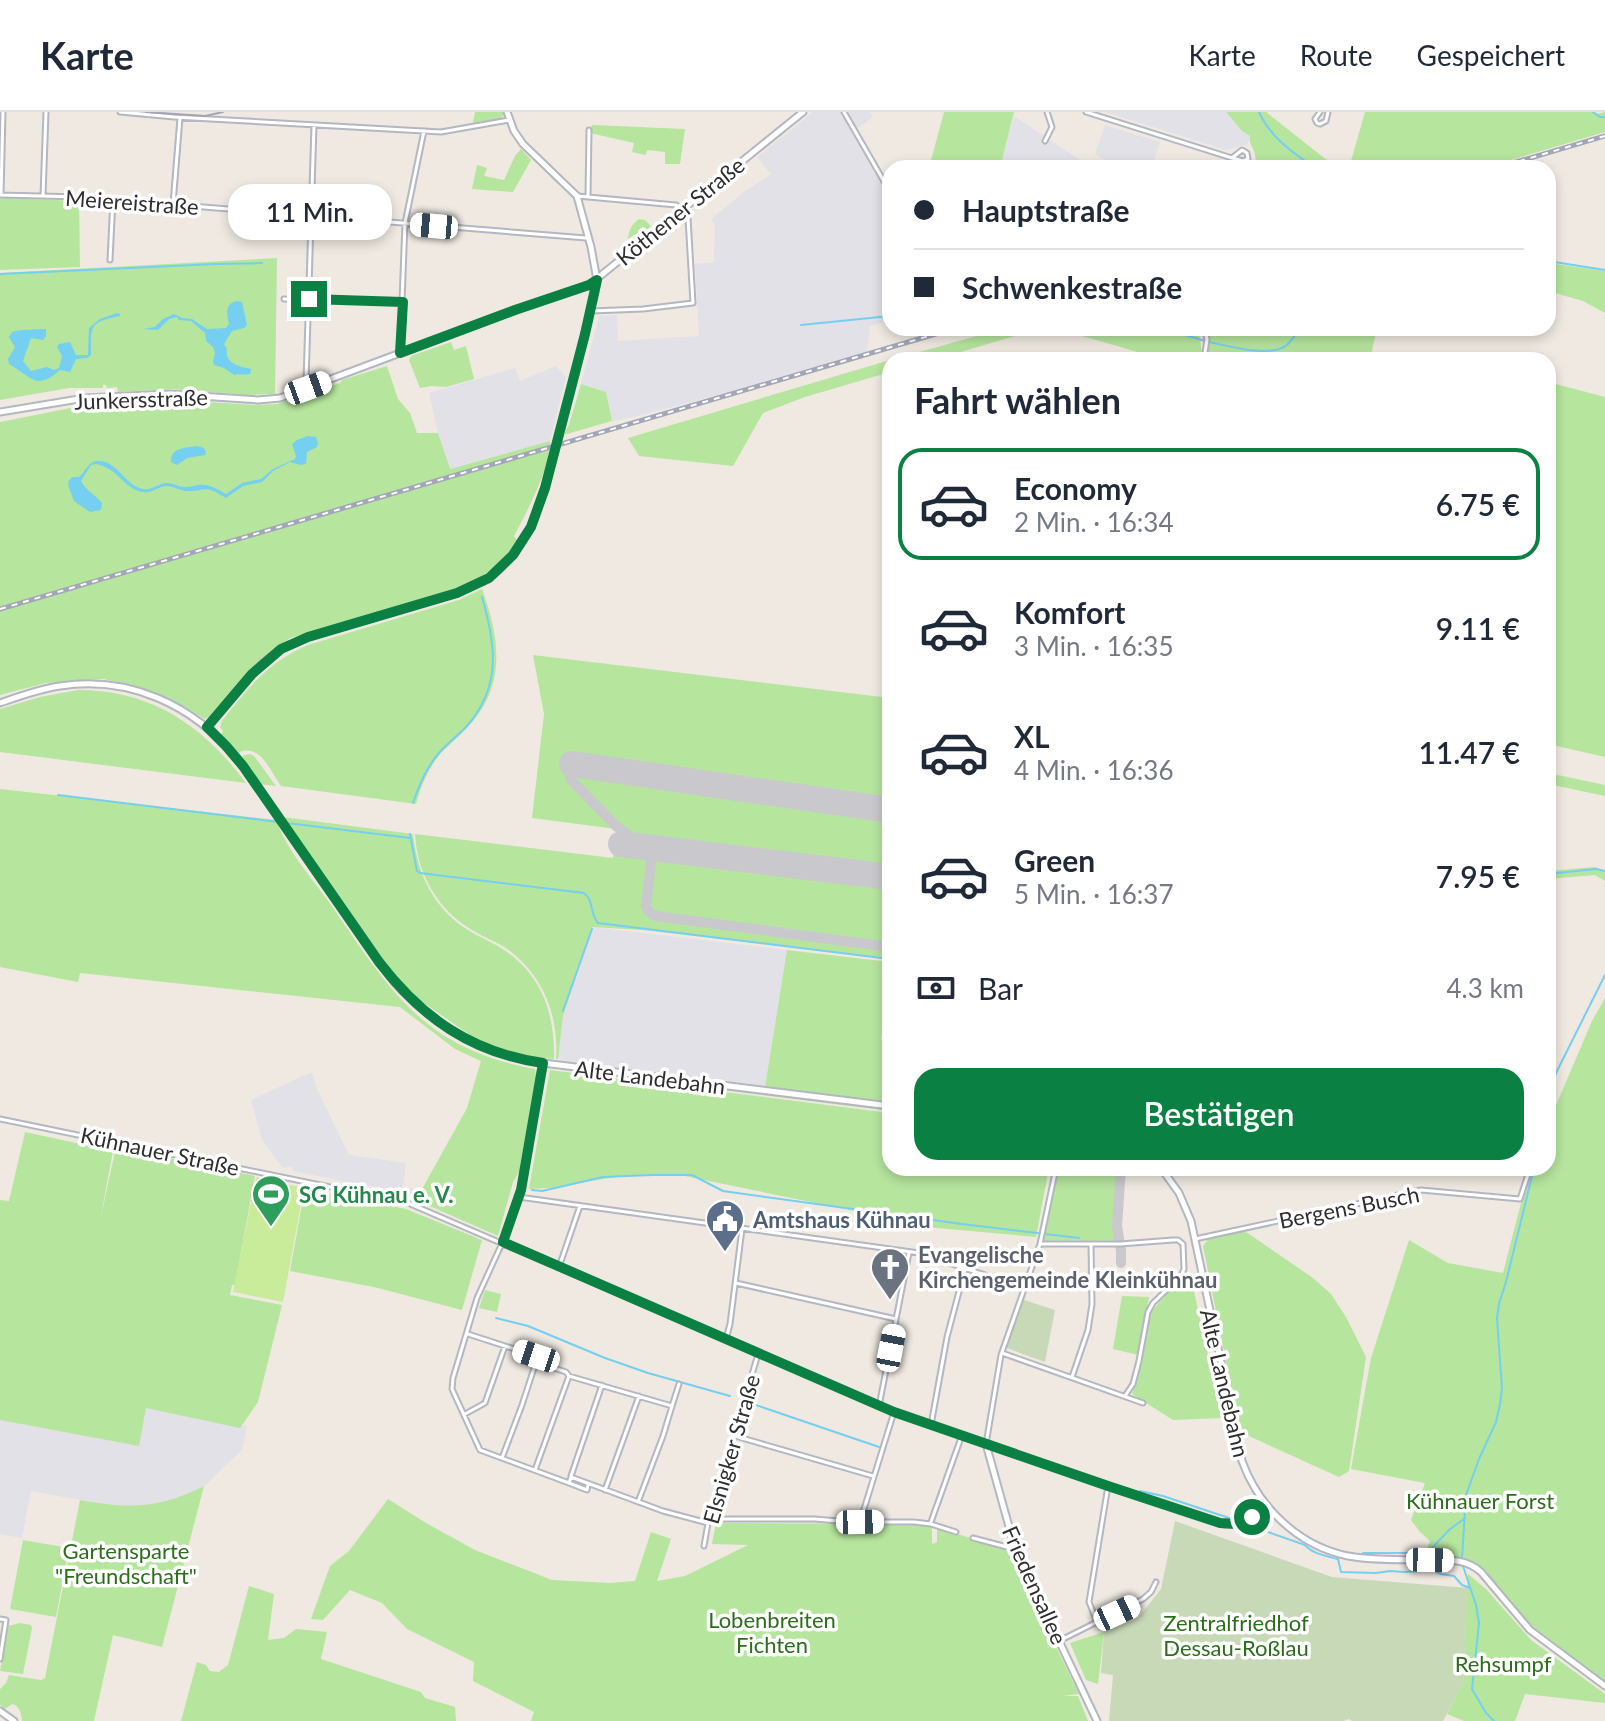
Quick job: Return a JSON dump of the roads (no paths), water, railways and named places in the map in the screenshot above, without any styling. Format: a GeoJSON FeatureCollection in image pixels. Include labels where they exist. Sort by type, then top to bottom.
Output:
{"type":"FeatureCollection","features":[{"type":"Feature","properties":{"kind":"main road"},"geometry":{"type":"LineString","coordinates":[[207,727],[252,674],[281,649],[308,637],[457,593],[489,578],[513,555],[531,527],[597,280],[577,196],[529,150],[514,131],[507,112]]}},
{"type":"Feature","properties":{"kind":"main road","name":"Köthener Straße"},"geometry":{"type":"LineString","coordinates":[[280,398],[597,280],[803,112]]}},
{"type":"Feature","properties":{"kind":"main road"},"geometry":{"type":"LineString","coordinates":[[578,289],[588,295],[593,303]]}},
{"type":"Feature","properties":{"kind":"main road","name":"Junkersstraße"},"geometry":{"type":"LineString","coordinates":[[1,411],[90,398],[170,394],[258,400],[280,398]]}},
{"type":"Feature","properties":{"kind":"main road","name":"Alte Landebahn"},"geometry":{"type":"LineString","coordinates":[[0,703],[56,687],[113,685],[158,698],[207,727],[237,758],[394,982],[442,1025],[476,1044],[504,1055],[543,1063],[882,1105]]}},
{"type":"Feature","properties":{"kind":"main road","name":"Alte Landebahn"},"geometry":{"type":"LineString","coordinates":[[1167,1176],[1188,1212],[1239,1450],[1250,1479],[1267,1505],[1306,1540],[1342,1555],[1373,1559],[1463,1561],[1477,1568],[1525,1626],[1605,1686]]}},
{"type":"Feature","properties":{"kind":"main road"},"geometry":{"type":"LineString","coordinates":[[986,1444],[1173,1511],[1220,1523],[1232,1525],[1247,1520],[1267,1505]]}},
{"type":"Feature","properties":{"kind":"main road","name":"Friedensallee"},"geometry":{"type":"LineString","coordinates":[[986,1444],[1014,1545],[1097,1721]]}},
{"type":"Feature","properties":{"kind":"main road"},"geometry":{"type":"LineString","coordinates":[[0,1711],[14,1721]]}},
{"type":"Feature","properties":{"kind":"street"},"geometry":{"type":"LineString","coordinates":[[0,195],[3,112]]}},
{"type":"Feature","properties":{"kind":"street"},"geometry":{"type":"LineString","coordinates":[[43,196],[46,112]]}},
{"type":"Feature","properties":{"kind":"street"},"geometry":{"type":"LineString","coordinates":[[120,112],[424,131],[449,131],[509,120]]}},
{"type":"Feature","properties":{"kind":"street"},"geometry":{"type":"LineString","coordinates":[[844,112],[882,178]]}},
{"type":"Feature","properties":{"kind":"street"},"geometry":{"type":"LineString","coordinates":[[1045,141],[1052,127],[1047,112]]}},
{"type":"Feature","properties":{"kind":"street"},"geometry":{"type":"LineString","coordinates":[[1086,112],[1232,158]]}},
{"type":"Feature","properties":{"kind":"street"},"geometry":{"type":"LineString","coordinates":[[1320,112],[1315,119],[1320,124],[1326,121],[1328,112]]}},
{"type":"Feature","properties":{"kind":"street"},"geometry":{"type":"LineString","coordinates":[[173,204],[180,118]]}},
{"type":"Feature","properties":{"kind":"street"},"geometry":{"type":"LineString","coordinates":[[308,388],[314,125]]}},
{"type":"Feature","properties":{"kind":"street"},"geometry":{"type":"LineString","coordinates":[[588,196],[589,130]]}},
{"type":"Feature","properties":{"kind":"street"},"geometry":{"type":"LineString","coordinates":[[400,353],[405,223],[424,131]]}},
{"type":"Feature","properties":{"kind":"street","name":"Meiereistraße"},"geometry":{"type":"LineString","coordinates":[[0,195],[113,199],[589,237]]}},
{"type":"Feature","properties":{"kind":"street"},"geometry":{"type":"LineString","coordinates":[[577,196],[676,205],[687,214],[693,303],[591,311]]}},
{"type":"Feature","properties":{"kind":"street"},"geometry":{"type":"LineString","coordinates":[[110,260],[113,199]]}},
{"type":"Feature","properties":{"kind":"street"},"geometry":{"type":"LineString","coordinates":[[284,299],[403,302]]}},
{"type":"Feature","properties":{"kind":"street"},"geometry":{"type":"LineString","coordinates":[[543,1063],[519,1197],[503,1242],[477,1298],[452,1389],[479,1449],[587,1490],[589,1484]]}},
{"type":"Feature","properties":{"kind":"street","name":"Kühnauer Straße"},"geometry":{"type":"LineString","coordinates":[[0,1119],[404,1201],[879,1406],[986,1444]]}},
{"type":"Feature","properties":{"kind":"street"},"geometry":{"type":"LineString","coordinates":[[986,1444],[1002,1353],[1040,1244],[1054,1176]]}},
{"type":"Feature","properties":{"kind":"street","name":"Bergens Busch"},"geometry":{"type":"LineString","coordinates":[[1195,1239],[1421,1190],[1520,1199],[1527,1176]]}},
{"type":"Feature","properties":{"kind":"street"},"geometry":{"type":"LineString","coordinates":[[519,1197],[919,1253],[1024,1288]]}},
{"type":"Feature","properties":{"kind":"street"},"geometry":{"type":"LineString","coordinates":[[559,1267],[580,1206]]}},
{"type":"Feature","properties":{"kind":"street"},"geometry":{"type":"LineString","coordinates":[[726,1339],[742,1229]]}},
{"type":"Feature","properties":{"kind":"street"},"geometry":{"type":"LineString","coordinates":[[1040,1244],[1173,1240],[1181,1242],[1184,1247],[1181,1276],[1148,1312],[1133,1384],[1125,1396]]}},
{"type":"Feature","properties":{"kind":"street"},"geometry":{"type":"LineString","coordinates":[[1072,1377],[1088,1330],[1092,1304],[1091,1244]]}},
{"type":"Feature","properties":{"kind":"street"},"geometry":{"type":"LineString","coordinates":[[879,1406],[909,1253]]}},
{"type":"Feature","properties":{"kind":"street"},"geometry":{"type":"LineString","coordinates":[[931,1425],[947,1337],[965,1269]]}},
{"type":"Feature","properties":{"kind":"street"},"geometry":{"type":"LineString","coordinates":[[736,1283],[896,1319]]}},
{"type":"Feature","properties":{"kind":"street"},"geometry":{"type":"LineString","coordinates":[[466,1334],[536,1356],[502,1458]]}},
{"type":"Feature","properties":{"kind":"street"},"geometry":{"type":"LineString","coordinates":[[464,1414],[485,1403],[505,1346]]}},
{"type":"Feature","properties":{"kind":"street","name":"Elsnigker Straße"},"geometry":{"type":"LineString","coordinates":[[704,1546],[758,1353]]}},
{"type":"Feature","properties":{"kind":"street"},"geometry":{"type":"LineString","coordinates":[[1002,1353],[1143,1403]]}},
{"type":"Feature","properties":{"kind":"street"},"geometry":{"type":"LineString","coordinates":[[536,1362],[566,1372],[569,1376],[672,1406]]}},
{"type":"Feature","properties":{"kind":"street"},"geometry":{"type":"LineString","coordinates":[[535,1471],[569,1376]]}},
{"type":"Feature","properties":{"kind":"street"},"geometry":{"type":"LineString","coordinates":[[638,1502],[679,1384]]}},
{"type":"Feature","properties":{"kind":"street"},"geometry":{"type":"LineString","coordinates":[[569,1483],[602,1385]]}},
{"type":"Feature","properties":{"kind":"street"},"geometry":{"type":"LineString","coordinates":[[605,1490],[639,1396]]}},
{"type":"Feature","properties":{"kind":"street"},"geometry":{"type":"LineString","coordinates":[[860,1522],[894,1412]]}},
{"type":"Feature","properties":{"kind":"street"},"geometry":{"type":"LineString","coordinates":[[931,1524],[962,1435]]}},
{"type":"Feature","properties":{"kind":"street"},"geometry":{"type":"LineString","coordinates":[[734,1436],[873,1476]]}},
{"type":"Feature","properties":{"kind":"street"},"geometry":{"type":"LineString","coordinates":[[571,1477],[663,1511],[710,1521],[815,1519],[931,1524],[956,1532]]}},
{"type":"Feature","properties":{"kind":"street"},"geometry":{"type":"LineString","coordinates":[[1097,1622],[1089,1602],[1108,1486]]}},
{"type":"Feature","properties":{"kind":"street"},"geometry":{"type":"LineString","coordinates":[[973,1538],[1007,1547],[1014,1545]]}},
{"type":"Feature","properties":{"kind":"street"},"geometry":{"type":"LineString","coordinates":[[1059,1641],[1143,1599],[1156,1582]]}},
{"type":"Feature","properties":{"kind":"street"},"geometry":{"type":"LineString","coordinates":[[0,1619],[6,1620],[0,1659]]}},
{"type":"Feature","properties":{"kind":"water"},"geometry":{"type":"Polygon","coordinates":[[[237,301],[242,302],[247,325],[232,331],[224,344],[230,361],[251,369],[250,374],[234,375],[214,365],[213,347],[206,341],[205,333],[191,321],[177,317],[169,319],[158,330],[143,329],[155,327],[174,314],[192,319],[207,329],[226,328],[229,324],[228,307],[237,301]]]}},
{"type":"Feature","properties":{"kind":"water"},"geometry":{"type":"Polygon","coordinates":[[[117,313],[120,316],[102,321],[94,327],[91,355],[76,359],[70,372],[60,370],[52,377],[39,381],[9,364],[8,359],[15,347],[9,337],[12,332],[46,329],[43,340],[31,338],[23,361],[31,371],[47,367],[54,370],[59,368],[62,356],[57,347],[59,344],[70,342],[76,355],[88,355],[89,328],[100,319],[117,313]]]}},
{"type":"Feature","properties":{"kind":"water"},"geometry":{"type":"Polygon","coordinates":[[[308,436],[316,437],[318,443],[317,447],[307,452],[306,464],[290,462],[273,471],[262,482],[243,486],[226,498],[209,489],[185,491],[167,486],[143,492],[131,487],[111,470],[96,464],[91,465],[81,481],[102,503],[101,510],[90,512],[74,501],[68,485],[69,480],[79,477],[89,465],[97,461],[111,465],[143,489],[167,483],[185,487],[202,485],[226,494],[242,483],[261,479],[273,469],[295,459],[292,444],[308,436]]]}},
{"type":"Feature","properties":{"kind":"water"},"geometry":{"type":"Polygon","coordinates":[[[197,446],[204,448],[205,455],[187,458],[177,465],[171,462],[176,451],[197,446]]]}},
{"type":"Feature","properties":{"kind":"waterway"},"geometry":{"type":"LineString","coordinates":[[1259,112],[1276,137],[1304,160]]}},
{"type":"Feature","properties":{"kind":"waterway"},"geometry":{"type":"LineString","coordinates":[[1593,112],[1605,117]]}},
{"type":"Feature","properties":{"kind":"waterway"},"geometry":{"type":"LineString","coordinates":[[1556,262],[1605,270]]}},
{"type":"Feature","properties":{"kind":"waterway"},"geometry":{"type":"LineString","coordinates":[[0,274],[262,263]]}},
{"type":"Feature","properties":{"kind":"waterway"},"geometry":{"type":"LineString","coordinates":[[801,325],[882,317]]}},
{"type":"Feature","properties":{"kind":"waterway"},"geometry":{"type":"LineString","coordinates":[[1188,336],[1205,341]]}},
{"type":"Feature","properties":{"kind":"waterway"},"geometry":{"type":"LineString","coordinates":[[1209,342],[1266,351],[1282,348],[1295,336]]}},
{"type":"Feature","properties":{"kind":"waterway"},"geometry":{"type":"LineString","coordinates":[[413,803],[430,765],[466,727],[486,697],[491,681],[493,649],[482,597]]}},
{"type":"Feature","properties":{"kind":"waterway"},"geometry":{"type":"LineString","coordinates":[[58,795],[410,838]]}},
{"type":"Feature","properties":{"kind":"waterway"},"geometry":{"type":"LineString","coordinates":[[410,834],[417,871],[420,873],[584,893],[598,923],[882,958]]}},
{"type":"Feature","properties":{"kind":"waterway"},"geometry":{"type":"LineString","coordinates":[[1556,873],[1605,871]]}},
{"type":"Feature","properties":{"kind":"waterway"},"geometry":{"type":"LineString","coordinates":[[563,1011],[592,929]]}},
{"type":"Feature","properties":{"kind":"waterway"},"geometry":{"type":"LineString","coordinates":[[1556,1073],[1605,975]]}},
{"type":"Feature","properties":{"kind":"waterway"},"geometry":{"type":"LineString","coordinates":[[532,1190],[542,1191],[603,1177],[692,1175],[723,1191],[1079,1238]]}},
{"type":"Feature","properties":{"kind":"waterway"},"geometry":{"type":"LineString","coordinates":[[1462,1559],[1466,1495],[1496,1422],[1500,1404],[1502,1389],[1497,1318],[1532,1176]]}},
{"type":"Feature","properties":{"kind":"waterway"},"geometry":{"type":"LineString","coordinates":[[496,1318],[528,1326],[648,1373],[730,1396]]}},
{"type":"Feature","properties":{"kind":"waterway"},"geometry":{"type":"LineString","coordinates":[[747,1402],[879,1447]]}},
{"type":"Feature","properties":{"kind":"waterway"},"geometry":{"type":"LineString","coordinates":[[1140,1491],[1235,1520]]}},
{"type":"Feature","properties":{"kind":"waterway"},"geometry":{"type":"LineString","coordinates":[[1433,1547],[1464,1519]]}},
{"type":"Feature","properties":{"kind":"waterway"},"geometry":{"type":"LineString","coordinates":[[1248,1525],[1338,1559],[1341,1572],[1432,1570],[1454,1576],[1470,1588]]}},
{"type":"Feature","properties":{"kind":"waterway"},"geometry":{"type":"LineString","coordinates":[[1363,1553],[1414,1553],[1429,1549]]}},
{"type":"Feature","properties":{"kind":"waterway"},"geometry":{"type":"LineString","coordinates":[[1463,1566],[1479,1623],[1472,1689],[1494,1721]]}},
{"type":"Feature","properties":{"kind":"tram line"},"geometry":{"type":"LineString","coordinates":[[146,112],[205,116],[223,112]]}},
{"type":"Feature","properties":{"kind":"railway"},"geometry":{"type":"LineString","coordinates":[[1523,160],[1605,136]]}},
{"type":"Feature","properties":{"kind":"railway"},"geometry":{"type":"LineString","coordinates":[[0,609],[929,336]]}},
{"type":"Feature","properties":{"kind":"place","name":"SG Kühnau e. V."},"geometry":{"type":"Point","coordinates":[271,1228]}},
{"type":"Feature","properties":{"kind":"place","name":"Amtshaus Kühnau"},"geometry":{"type":"Point","coordinates":[725,1253]}},
{"type":"Feature","properties":{"kind":"place","name":"Evangelische Kirchengemeinde Kleinkühnau"},"geometry":{"type":"Point","coordinates":[890,1301]}},
{"type":"Feature","properties":{"kind":"park label","name":"Kühnauer Forst"},"geometry":{"type":"Point","coordinates":[1480,1500]}},
{"type":"Feature","properties":{"kind":"park label","name":"Gartensparte \"Freundschaft\""},"geometry":{"type":"Point","coordinates":[126,1562]}},
{"type":"Feature","properties":{"kind":"park label","name":"Lobenbreiten Fichten"},"geometry":{"type":"Point","coordinates":[772,1632]}},
{"type":"Feature","properties":{"kind":"park label","name":"Zentralfriedhof Dessau-Roßlau"},"geometry":{"type":"Point","coordinates":[1236,1634]}},
{"type":"Feature","properties":{"kind":"park label","name":"Rehsumpf"},"geometry":{"type":"Point","coordinates":[1503,1663]}}]}
